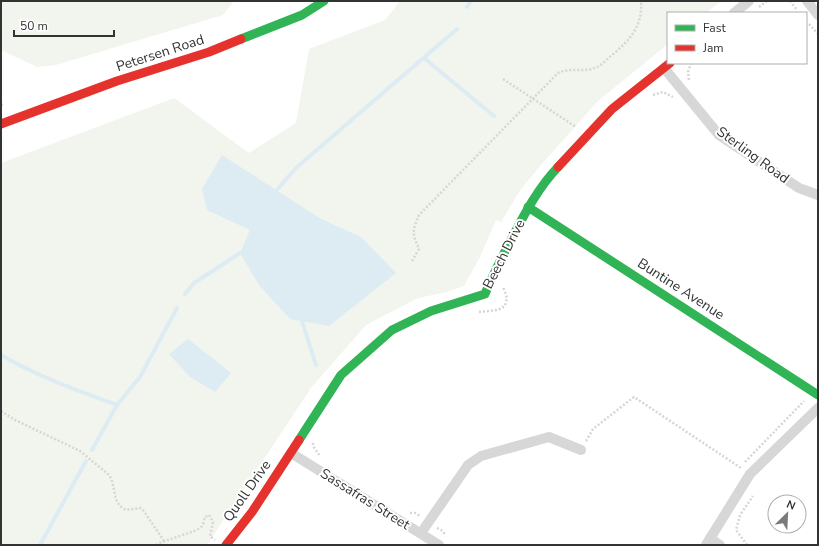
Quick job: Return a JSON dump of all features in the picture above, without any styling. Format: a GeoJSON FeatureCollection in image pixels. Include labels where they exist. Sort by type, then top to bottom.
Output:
{"type":"FeatureCollection","features":[{"type":"Feature","properties":{"kind":"street","name":"Petersen Road"},"geometry":{"type":"LineString","coordinates":[[1,124],[117,81],[209,52],[302,15],[324,1]]}},
{"type":"Feature","properties":{"kind":"street"},"geometry":{"type":"LineString","coordinates":[[735,12],[749,1]]}},
{"type":"Feature","properties":{"kind":"street"},"geometry":{"type":"LineString","coordinates":[[807,1],[818,15]]}},
{"type":"Feature","properties":{"kind":"street","name":"Sterling Road"},"geometry":{"type":"LineString","coordinates":[[667,66],[682,90],[719,135],[799,188],[818,195]]}},
{"type":"Feature","properties":{"kind":"street","name":"Beech Drive"},"geometry":{"type":"LineString","coordinates":[[291,453],[341,375],[392,330],[431,311],[484,294],[528,207],[548,178],[612,109],[667,66]]}},
{"type":"Feature","properties":{"kind":"street","name":"Buntine Avenue"},"geometry":{"type":"LineString","coordinates":[[528,207],[816,394]]}},
{"type":"Feature","properties":{"kind":"street"},"geometry":{"type":"LineString","coordinates":[[720,545],[708,542],[750,474],[818,408]]}},
{"type":"Feature","properties":{"kind":"street"},"geometry":{"type":"LineString","coordinates":[[421,533],[468,465],[481,456],[549,437],[581,450]]}},
{"type":"Feature","properties":{"kind":"street","name":"Sassafras Street"},"geometry":{"type":"LineString","coordinates":[[291,453],[421,533],[443,543]]}},
{"type":"Feature","properties":{"kind":"street","name":"Quoll Drive"},"geometry":{"type":"LineString","coordinates":[[226,545],[252,512],[291,453]]}},
{"type":"Feature","properties":{"kind":"path"},"geometry":{"type":"LineString","coordinates":[[412,261],[419,249],[413,230],[419,215],[558,73],[562,71],[586,70],[598,67],[622,46],[638,25],[642,11],[641,1]]}},
{"type":"Feature","properties":{"kind":"path"},"geometry":{"type":"LineString","coordinates":[[792,2],[799,12]]}},
{"type":"Feature","properties":{"kind":"path"},"geometry":{"type":"LineString","coordinates":[[807,21],[818,34]]}},
{"type":"Feature","properties":{"kind":"path"},"geometry":{"type":"LineString","coordinates":[[649,96],[663,92],[673,97],[689,83],[688,72],[691,64]]}},
{"type":"Feature","properties":{"kind":"path"},"geometry":{"type":"LineString","coordinates":[[503,79],[566,119],[588,135]]}},
{"type":"Feature","properties":{"kind":"path"},"geometry":{"type":"LineString","coordinates":[[476,312],[498,310],[505,306],[507,298],[503,284]]}},
{"type":"Feature","properties":{"kind":"path"},"geometry":{"type":"LineString","coordinates":[[740,468],[746,459],[816,394]]}},
{"type":"Feature","properties":{"kind":"path"},"geometry":{"type":"LineString","coordinates":[[581,450],[593,429],[634,397],[750,474]]}},
{"type":"Feature","properties":{"kind":"path"},"geometry":{"type":"LineString","coordinates":[[1,411],[15,420],[80,451],[112,479],[115,499],[118,506],[126,510],[140,508],[143,510],[164,540]]}},
{"type":"Feature","properties":{"kind":"path"},"geometry":{"type":"LineString","coordinates":[[314,442],[313,446],[322,458]]}},
{"type":"Feature","properties":{"kind":"path"},"geometry":{"type":"LineString","coordinates":[[747,545],[736,530],[740,515],[753,496]]}},
{"type":"Feature","properties":{"kind":"path"},"geometry":{"type":"LineString","coordinates":[[404,512],[415,513],[443,531],[443,543]]}},
{"type":"Feature","properties":{"kind":"path"},"geometry":{"type":"LineString","coordinates":[[156,545],[164,540],[197,530],[202,526],[205,517],[209,515],[213,522],[210,536],[216,540]]}},
{"type":"Feature","properties":{"kind":"shaded area"},"geometry":{"type":"Polygon","coordinates":[[[1,1],[234,1],[223,15],[56,65],[37,67],[1,50],[1,1]]]}},
{"type":"Feature","properties":{"kind":"shaded area"},"geometry":{"type":"Polygon","coordinates":[[[400,1],[721,1],[707,12],[667,12],[667,45],[598,101],[540,166],[519,192],[501,222],[496,220],[480,257],[464,286],[447,292],[418,298],[366,325],[311,388],[207,545],[1,545],[1,163],[174,98],[249,153],[296,123],[309,49],[385,20],[400,1]]]}},
{"type":"Feature","properties":{"kind":"shaded area"},"geometry":{"type":"Polygon","coordinates":[[[222,155],[321,219],[361,237],[396,273],[329,326],[290,319],[259,285],[240,253],[250,230],[207,210],[202,189],[222,155]]]}},
{"type":"Feature","properties":{"kind":"shaded area"},"geometry":{"type":"Polygon","coordinates":[[[188,339],[231,373],[215,392],[190,377],[169,354],[188,339]]]}},
{"type":"Feature","properties":{"kind":"waterway"},"geometry":{"type":"LineString","coordinates":[[467,7],[471,1]]}},
{"type":"Feature","properties":{"kind":"waterway"},"geometry":{"type":"LineString","coordinates":[[276,191],[296,168],[457,29]]}},
{"type":"Feature","properties":{"kind":"waterway"},"geometry":{"type":"LineString","coordinates":[[424,58],[494,116]]}},
{"type":"Feature","properties":{"kind":"waterway"},"geometry":{"type":"LineString","coordinates":[[185,294],[194,283],[240,253]]}},
{"type":"Feature","properties":{"kind":"waterway"},"geometry":{"type":"LineString","coordinates":[[92,450],[117,405],[140,377],[177,308]]}},
{"type":"Feature","properties":{"kind":"waterway"},"geometry":{"type":"LineString","coordinates":[[302,321],[316,365]]}},
{"type":"Feature","properties":{"kind":"waterway"},"geometry":{"type":"LineString","coordinates":[[1,355],[44,377],[117,405]]}},
{"type":"Feature","properties":{"kind":"waterway"},"geometry":{"type":"LineString","coordinates":[[40,545],[86,461]]}},
{"type":"Feature","properties":{"kind":"traffic: fast"},"geometry":{"type":"LineString","coordinates":[[241,39],[302,15],[324,1]]}},
{"type":"Feature","properties":{"kind":"traffic: fast"},"geometry":{"type":"LineString","coordinates":[[299,440],[341,375],[392,330],[431,311],[485,294],[491,279],[528,208],[558,167]]}},
{"type":"Feature","properties":{"kind":"traffic: fast"},"geometry":{"type":"LineString","coordinates":[[528,207],[818,395]]}},
{"type":"Feature","properties":{"kind":"traffic: jam"},"geometry":{"type":"LineString","coordinates":[[1,124],[117,81],[209,52],[241,39]]}},
{"type":"Feature","properties":{"kind":"traffic: jam"},"geometry":{"type":"LineString","coordinates":[[558,167],[612,109],[669,64]]}},
{"type":"Feature","properties":{"kind":"traffic: jam"},"geometry":{"type":"LineString","coordinates":[[226,545],[252,512],[299,440]]}}]}
